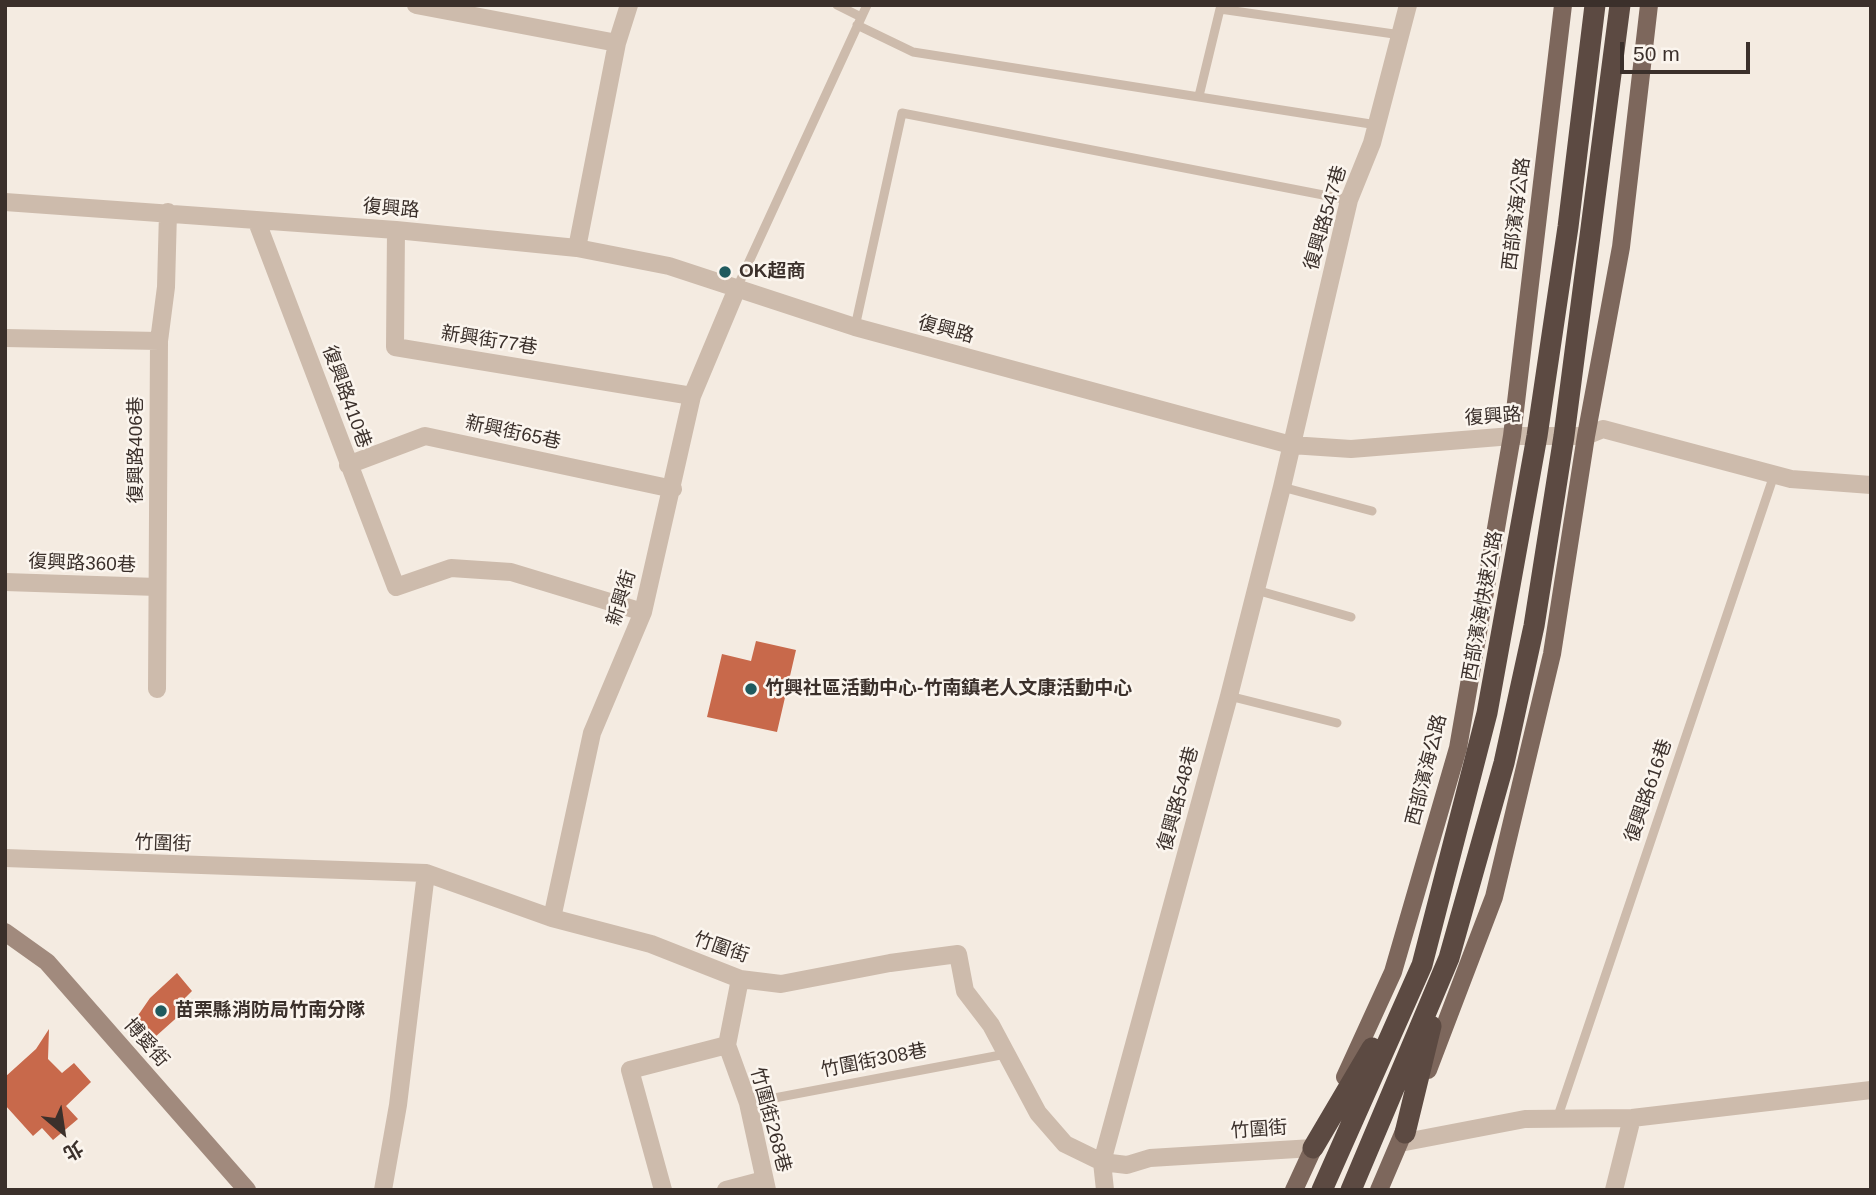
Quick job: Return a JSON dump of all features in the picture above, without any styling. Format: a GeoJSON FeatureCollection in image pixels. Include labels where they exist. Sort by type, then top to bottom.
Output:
{"type":"FeatureCollection","features":[{"type":"Feature","properties":{"kind":"highway","name":"西部濱海快速公路"},"geometry":{"type":"LineString","coordinates":[[1322,1190],[1422,965],[1487,713],[1536,436],[1568,227],[1595,5]]}},
{"type":"Feature","properties":{"kind":"highway"},"geometry":{"type":"LineString","coordinates":[[1402,1138],[1504,763],[1534,626],[1564,436],[1620,5]]}},
{"type":"Feature","properties":{"kind":"highway"},"geometry":{"type":"LineString","coordinates":[[1352,1190],[1449,958]]}},
{"type":"Feature","properties":{"kind":"highway"},"geometry":{"type":"LineString","coordinates":[[1313,1148],[1422,965]]}},
{"type":"Feature","properties":{"kind":"main road","name":"西部濱海公路"},"geometry":{"type":"LineString","coordinates":[[1294,1190],[1393,972],[1458,748],[1513,436],[1563,5]]}},
{"type":"Feature","properties":{"kind":"main road"},"geometry":{"type":"LineString","coordinates":[[1379,1190],[1402,1138],[1494,897],[1552,654],[1586,436],[1620,247],[1649,5]]}},
{"type":"Feature","properties":{"kind":"street"},"geometry":{"type":"LineString","coordinates":[[416,5],[617,43]]}},
{"type":"Feature","properties":{"kind":"street"},"geometry":{"type":"LineString","coordinates":[[577,248],[617,43],[629,5]]}},
{"type":"Feature","properties":{"kind":"street","name":"復興路547巷"},"geometry":{"type":"LineString","coordinates":[[1291,445],[1349,200],[1377,125],[1408,5]]}},
{"type":"Feature","properties":{"kind":"street","name":"復興路"},"geometry":{"type":"LineString","coordinates":[[5,202],[396,230],[577,248],[668,266],[736,291],[855,327],[1291,445],[1351,449],[1513,436],[1586,436],[1604,429],[1791,479],[1871,485]]}},
{"type":"Feature","properties":{"kind":"street","name":"復興路406巷"},"geometry":{"type":"LineString","coordinates":[[157,689],[159,341],[166,287],[168,212]]}},
{"type":"Feature","properties":{"kind":"street","name":"復興路410巷"},"geometry":{"type":"LineString","coordinates":[[257,222],[396,587],[451,568],[511,572],[643,612]]}},
{"type":"Feature","properties":{"kind":"street","name":"新興街77巷"},"geometry":{"type":"LineString","coordinates":[[396,230],[396,347],[692,396]]}},
{"type":"Feature","properties":{"kind":"street","name":"新興街"},"geometry":{"type":"LineString","coordinates":[[552,918],[592,733],[643,612],[692,396],[736,291]]}},
{"type":"Feature","properties":{"kind":"street"},"geometry":{"type":"LineString","coordinates":[[5,338],[159,341]]}},
{"type":"Feature","properties":{"kind":"street","name":"新興街65巷"},"geometry":{"type":"LineString","coordinates":[[348,465],[425,436],[673,489]]}},
{"type":"Feature","properties":{"kind":"street","name":"復興路548巷"},"geometry":{"type":"LineString","coordinates":[[1102,1162],[1229,696],[1291,445]]}},
{"type":"Feature","properties":{"kind":"street","name":"復興路360巷"},"geometry":{"type":"LineString","coordinates":[[5,582],[157,587]]}},
{"type":"Feature","properties":{"kind":"street","name":"竹圍街"},"geometry":{"type":"LineString","coordinates":[[5,858],[426,873],[552,918],[650,944],[740,979],[780,984],[890,963],[958,954],[965,991],[991,1025],[1038,1113],[1065,1144],[1102,1162],[1127,1165],[1150,1158],[1313,1148]]}},
{"type":"Feature","properties":{"kind":"street"},"geometry":{"type":"LineString","coordinates":[[383,1190],[398,1105],[426,873]]}},
{"type":"Feature","properties":{"kind":"street","name":"博愛街"},"geometry":{"type":"LineString","coordinates":[[5,932],[47,962],[247,1190]]}},
{"type":"Feature","properties":{"kind":"street"},"geometry":{"type":"LineString","coordinates":[[663,1190],[630,1070],[727,1045],[740,979]]}},
{"type":"Feature","properties":{"kind":"street","name":"竹圍街268巷"},"geometry":{"type":"LineString","coordinates":[[727,1045],[748,1102],[765,1185]]}},
{"type":"Feature","properties":{"kind":"street"},"geometry":{"type":"LineString","coordinates":[[1402,1138],[1525,1119],[1632,1118],[1871,1090]]}},
{"type":"Feature","properties":{"kind":"street"},"geometry":{"type":"LineString","coordinates":[[1614,1190],[1632,1118]]}},
{"type":"Feature","properties":{"kind":"street"},"geometry":{"type":"LineString","coordinates":[[1102,1162],[1105,1190]]}},
{"type":"Feature","properties":{"kind":"street"},"geometry":{"type":"LineString","coordinates":[[726,1190],[765,1185]]}},
{"type":"Feature","properties":{"kind":"lane"},"geometry":{"type":"LineString","coordinates":[[837,5],[913,52],[1377,125]]}},
{"type":"Feature","properties":{"kind":"lane"},"geometry":{"type":"LineString","coordinates":[[736,291],[867,5]]}},
{"type":"Feature","properties":{"kind":"lane"},"geometry":{"type":"LineString","coordinates":[[1199,96],[1220,9],[1401,35]]}},
{"type":"Feature","properties":{"kind":"lane"},"geometry":{"type":"LineString","coordinates":[[855,327],[902,113],[1349,200]]}},
{"type":"Feature","properties":{"kind":"lane","name":"復興路616巷"},"geometry":{"type":"LineString","coordinates":[[1557,1119],[1774,475]]}},
{"type":"Feature","properties":{"kind":"lane"},"geometry":{"type":"LineString","coordinates":[[1282,487],[1372,511]]}},
{"type":"Feature","properties":{"kind":"lane"},"geometry":{"type":"LineString","coordinates":[[1256,590],[1351,617]]}},
{"type":"Feature","properties":{"kind":"lane"},"geometry":{"type":"LineString","coordinates":[[1229,696],[1337,723]]}},
{"type":"Feature","properties":{"kind":"lane","name":"竹圍街308巷"},"geometry":{"type":"LineString","coordinates":[[748,1102],[1006,1054]]}},
{"type":"Feature","properties":{"kind":"building","name":"竹興社區活動中心-竹南鎮老人文康活動中心"},"geometry":{"type":"Polygon","coordinates":[[[756,641],[796,650],[777,732],[707,717],[722,654],[751,661],[756,641]]]}},
{"type":"Feature","properties":{"kind":"building","name":"苗栗縣消防局竹南分隊"},"geometry":{"type":"Polygon","coordinates":[[[177,973],[192,991],[185,998],[192,1004],[145,1046],[130,1027],[150,998],[177,973]]]}},
{"type":"Feature","properties":{"kind":"building"},"geometry":{"type":"Polygon","coordinates":[[[49,1029],[48,1059],[62,1073],[74,1063],[91,1082],[66,1106],[78,1119],[53,1140],[42,1128],[33,1136],[5,1105],[5,1077],[36,1049],[49,1029]]]}},
{"type":"Feature","properties":{"kind":"place","name":"OK超商"},"geometry":{"type":"Point","coordinates":[725,272]}},
{"type":"Feature","properties":{"kind":"place","name":"竹興社區活動中心-竹南鎮老人文康活動中心"},"geometry":{"type":"Point","coordinates":[751,689]}},
{"type":"Feature","properties":{"kind":"place","name":"苗栗縣消防局竹南分隊"},"geometry":{"type":"Point","coordinates":[161,1011]}}]}
